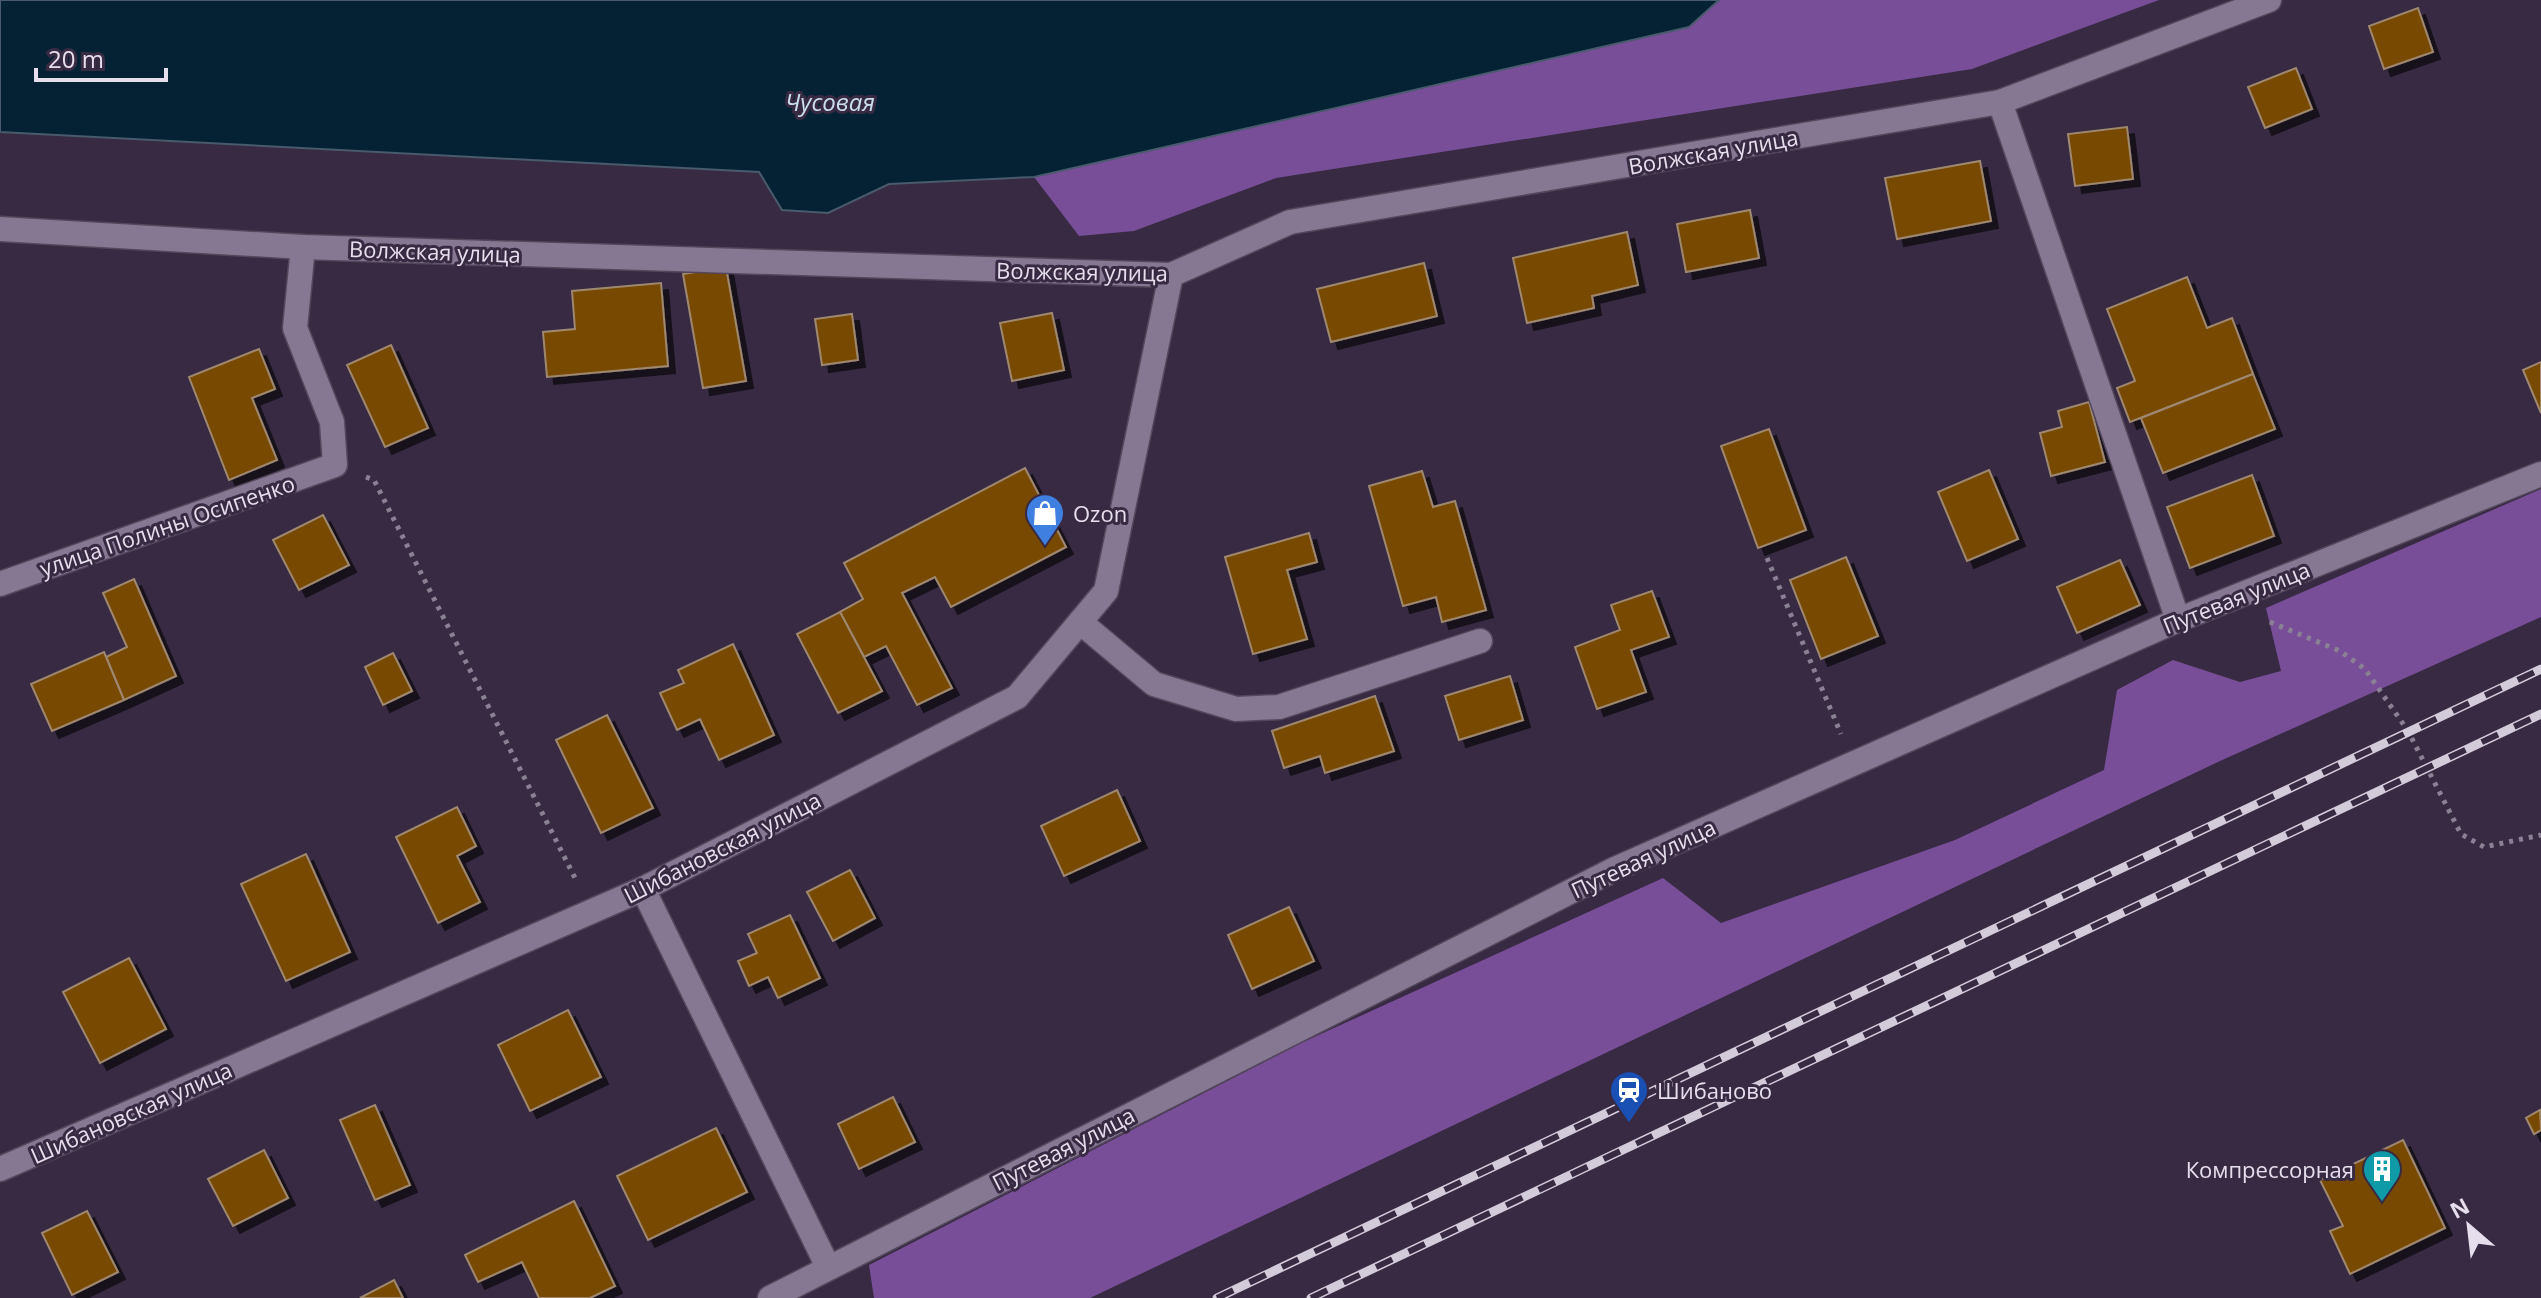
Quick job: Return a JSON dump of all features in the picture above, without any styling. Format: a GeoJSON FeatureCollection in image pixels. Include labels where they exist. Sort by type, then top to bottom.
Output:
{"type":"FeatureCollection","features":[{"type":"Feature","properties":{"kind":"street","name":"Волжская улица"},"geometry":{"type":"LineString","coordinates":[[0,229],[303,247],[1171,275],[1290,222],[2000,102],[2269,0]]}},
{"type":"Feature","properties":{"kind":"street"},"geometry":{"type":"LineString","coordinates":[[2000,102],[2178,620]]}},
{"type":"Feature","properties":{"kind":"street"},"geometry":{"type":"LineString","coordinates":[[303,247],[295,328],[332,422],[335,465]]}},
{"type":"Feature","properties":{"kind":"street","name":"Шибановская улица"},"geometry":{"type":"LineString","coordinates":[[0,1169],[643,889],[1017,697],[1106,591],[1171,275]]}},
{"type":"Feature","properties":{"kind":"street","name":"улица Полины Осипенко"},"geometry":{"type":"LineString","coordinates":[[0,584],[335,465]]}},
{"type":"Feature","properties":{"kind":"street","name":"Путевая улица"},"geometry":{"type":"LineString","coordinates":[[770,1298],[1615,869],[2178,620],[2541,474]]}},
{"type":"Feature","properties":{"kind":"street"},"geometry":{"type":"LineString","coordinates":[[1080,622],[1154,684],[1236,709],[1279,707],[1480,641]]}},
{"type":"Feature","properties":{"kind":"street"},"geometry":{"type":"LineString","coordinates":[[643,889],[828,1267]]}},
{"type":"Feature","properties":{"kind":"path"},"geometry":{"type":"LineString","coordinates":[[335,465],[374,480],[575,878],[643,889]]}},
{"type":"Feature","properties":{"kind":"path"},"geometry":{"type":"LineString","coordinates":[[1767,558],[1853,762]]}},
{"type":"Feature","properties":{"kind":"path"},"geometry":{"type":"LineString","coordinates":[[2231,598],[2254,617],[2340,651],[2365,669],[2408,731],[2461,834],[2484,847],[2541,835]]}},
{"type":"Feature","properties":{"kind":"shaded area"},"geometry":{"type":"Polygon","coordinates":[[[1719,0],[2159,0],[1972,69],[1276,178],[1134,231],[1079,236],[1034,177],[1689,27],[1719,0]]]}},
{"type":"Feature","properties":{"kind":"shaded area"},"geometry":{"type":"Polygon","coordinates":[[[2541,489],[2541,617],[2220,761],[1090,1298],[874,1298],[869,1265],[1301,1043],[1663,878],[1721,923],[1955,840],[2104,770],[2117,690],[2173,660],[2240,682],[2281,671],[2266,608],[2541,489]]]}},
{"type":"Feature","properties":{"kind":"water","name":"Чусовая"},"geometry":{"type":"Polygon","coordinates":[[[0,0],[1719,0],[1689,27],[1034,177],[889,184],[828,213],[782,210],[759,172],[0,132],[0,0]]]}},
{"type":"Feature","properties":{"kind":"building"},"geometry":{"type":"Polygon","coordinates":[[[2418,8],[2433,52],[2384,69],[2369,26],[2418,8]]]}},
{"type":"Feature","properties":{"kind":"building"},"geometry":{"type":"Polygon","coordinates":[[[2296,68],[2312,109],[2265,128],[2248,87],[2296,68]]]}},
{"type":"Feature","properties":{"kind":"building"},"geometry":{"type":"Polygon","coordinates":[[[2127,127],[2133,179],[2075,186],[2068,134],[2127,127]]]}},
{"type":"Feature","properties":{"kind":"building"},"geometry":{"type":"Polygon","coordinates":[[[1980,161],[1991,221],[1897,239],[1885,178],[1980,161]]]}},
{"type":"Feature","properties":{"kind":"building"},"geometry":{"type":"Polygon","coordinates":[[[1750,210],[1759,258],[1686,272],[1677,224],[1750,210]]]}},
{"type":"Feature","properties":{"kind":"building"},"geometry":{"type":"Polygon","coordinates":[[[1627,232],[1638,285],[1592,296],[1594,308],[1527,323],[1513,258],[1627,232]]]}},
{"type":"Feature","properties":{"kind":"building"},"geometry":{"type":"Polygon","coordinates":[[[1424,263],[1437,316],[1331,342],[1317,289],[1424,263]]]}},
{"type":"Feature","properties":{"kind":"building"},"geometry":{"type":"Polygon","coordinates":[[[726,267],[746,381],[703,388],[683,274],[726,267]]]}},
{"type":"Feature","properties":{"kind":"building"},"geometry":{"type":"Polygon","coordinates":[[[2187,277],[2207,328],[2232,318],[2253,374],[2130,422],[2117,388],[2135,381],[2107,309],[2187,277]]]}},
{"type":"Feature","properties":{"kind":"building"},"geometry":{"type":"Polygon","coordinates":[[[661,283],[668,366],[547,377],[543,332],[575,329],[572,291],[661,283]]]}},
{"type":"Feature","properties":{"kind":"building"},"geometry":{"type":"Polygon","coordinates":[[[1052,313],[1064,370],[1012,381],[1000,323],[1052,313]]]}},
{"type":"Feature","properties":{"kind":"building"},"geometry":{"type":"Polygon","coordinates":[[[852,314],[858,360],[822,365],[815,319],[852,314]]]}},
{"type":"Feature","properties":{"kind":"building"},"geometry":{"type":"Polygon","coordinates":[[[391,345],[428,428],[385,447],[347,365],[391,345]]]}},
{"type":"Feature","properties":{"kind":"building"},"geometry":{"type":"Polygon","coordinates":[[[259,349],[275,389],[252,398],[277,460],[229,480],[189,377],[259,349]]]}},
{"type":"Feature","properties":{"kind":"building"},"geometry":{"type":"Polygon","coordinates":[[[2541,362],[2541,413],[2523,370],[2541,362]]]}},
{"type":"Feature","properties":{"kind":"building"},"geometry":{"type":"Polygon","coordinates":[[[2253,374],[2275,429],[2163,473],[2141,418],[2253,374]]]}},
{"type":"Feature","properties":{"kind":"building"},"geometry":{"type":"Polygon","coordinates":[[[2089,402],[2105,462],[2051,476],[2040,433],[2062,427],[2058,411],[2089,402]]]}},
{"type":"Feature","properties":{"kind":"building"},"geometry":{"type":"Polygon","coordinates":[[[1769,429],[1806,530],[1758,548],[1721,446],[1769,429]]]}},
{"type":"Feature","properties":{"kind":"building"},"geometry":{"type":"Polygon","coordinates":[[[1025,468],[1066,547],[951,607],[935,577],[902,593],[952,688],[917,705],[886,646],[864,657],[840,612],[863,599],[844,563],[1025,468]]]}},
{"type":"Feature","properties":{"kind":"building"},"geometry":{"type":"Polygon","coordinates":[[[1989,470],[2018,539],[1967,561],[1938,492],[1989,470]]]}},
{"type":"Feature","properties":{"kind":"building"},"geometry":{"type":"Polygon","coordinates":[[[1422,471],[1433,507],[1455,501],[1486,610],[1442,622],[1436,597],[1403,606],[1369,486],[1422,471]]]}},
{"type":"Feature","properties":{"kind":"building"},"geometry":{"type":"Polygon","coordinates":[[[2252,475],[2274,536],[2190,568],[2167,507],[2252,475]]]}},
{"type":"Feature","properties":{"kind":"building"},"geometry":{"type":"Polygon","coordinates":[[[323,515],[349,565],[299,590],[273,540],[323,515]]]}},
{"type":"Feature","properties":{"kind":"building"},"geometry":{"type":"Polygon","coordinates":[[[1309,533],[1317,562],[1287,570],[1307,639],[1253,654],[1225,557],[1309,533]]]}},
{"type":"Feature","properties":{"kind":"building"},"geometry":{"type":"Polygon","coordinates":[[[1846,557],[1878,636],[1821,659],[1790,580],[1846,557]]]}},
{"type":"Feature","properties":{"kind":"building"},"geometry":{"type":"Polygon","coordinates":[[[2120,560],[2140,605],[2077,633],[2057,587],[2120,560]]]}},
{"type":"Feature","properties":{"kind":"building"},"geometry":{"type":"Polygon","coordinates":[[[134,579],[176,676],[124,700],[106,657],[127,647],[103,593],[134,579]]]}},
{"type":"Feature","properties":{"kind":"building"},"geometry":{"type":"Polygon","coordinates":[[[1652,591],[1669,637],[1631,650],[1646,692],[1597,709],[1575,647],[1620,630],[1611,605],[1652,591]]]}},
{"type":"Feature","properties":{"kind":"building"},"geometry":{"type":"Polygon","coordinates":[[[840,612],[882,691],[838,713],[797,634],[840,612]]]}},
{"type":"Feature","properties":{"kind":"building"},"geometry":{"type":"Polygon","coordinates":[[[733,644],[774,735],[719,760],[700,719],[677,730],[660,693],[684,683],[678,670],[733,644]]]}},
{"type":"Feature","properties":{"kind":"building"},"geometry":{"type":"Polygon","coordinates":[[[104,652],[124,700],[52,731],[31,684],[104,652]]]}},
{"type":"Feature","properties":{"kind":"building"},"geometry":{"type":"Polygon","coordinates":[[[393,653],[412,691],[383,705],[365,667],[393,653]]]}},
{"type":"Feature","properties":{"kind":"building"},"geometry":{"type":"Polygon","coordinates":[[[1510,676],[1523,720],[1459,740],[1445,696],[1510,676]]]}},
{"type":"Feature","properties":{"kind":"building"},"geometry":{"type":"Polygon","coordinates":[[[1375,696],[1394,751],[1325,773],[1320,756],[1284,768],[1272,731],[1375,696]]]}},
{"type":"Feature","properties":{"kind":"building"},"geometry":{"type":"Polygon","coordinates":[[[607,715],[653,808],[601,833],[556,740],[607,715]]]}},
{"type":"Feature","properties":{"kind":"building"},"geometry":{"type":"Polygon","coordinates":[[[1117,790],[1140,841],[1064,876],[1041,826],[1117,790]]]}},
{"type":"Feature","properties":{"kind":"building"},"geometry":{"type":"Polygon","coordinates":[[[457,807],[476,846],[457,856],[480,902],[438,923],[396,837],[457,807]]]}},
{"type":"Feature","properties":{"kind":"building"},"geometry":{"type":"Polygon","coordinates":[[[306,854],[350,952],[286,981],[241,884],[306,854]]]}},
{"type":"Feature","properties":{"kind":"building"},"geometry":{"type":"Polygon","coordinates":[[[850,870],[875,918],[833,941],[807,892],[850,870]]]}},
{"type":"Feature","properties":{"kind":"building"},"geometry":{"type":"Polygon","coordinates":[[[1289,907],[1314,961],[1252,989],[1228,935],[1289,907]]]}},
{"type":"Feature","properties":{"kind":"building"},"geometry":{"type":"Polygon","coordinates":[[[790,915],[820,978],[778,998],[768,977],[749,986],[738,961],[757,953],[748,934],[790,915]]]}},
{"type":"Feature","properties":{"kind":"building"},"geometry":{"type":"Polygon","coordinates":[[[129,958],[166,1029],[100,1063],[63,992],[129,958]]]}},
{"type":"Feature","properties":{"kind":"building"},"geometry":{"type":"Polygon","coordinates":[[[568,1010],[601,1077],[530,1111],[498,1045],[568,1010]]]}},
{"type":"Feature","properties":{"kind":"building"},"geometry":{"type":"Polygon","coordinates":[[[893,1097],[915,1142],[859,1169],[838,1124],[893,1097]]]}},
{"type":"Feature","properties":{"kind":"building"},"geometry":{"type":"Polygon","coordinates":[[[375,1105],[410,1185],[375,1200],[340,1120],[375,1105]]]}},
{"type":"Feature","properties":{"kind":"building"},"geometry":{"type":"Polygon","coordinates":[[[2540,1110],[2541,1130],[2534,1134],[2526,1118],[2540,1110]]]}},
{"type":"Feature","properties":{"kind":"building"},"geometry":{"type":"Polygon","coordinates":[[[716,1128],[747,1192],[648,1240],[617,1176],[716,1128]]]}},
{"type":"Feature","properties":{"kind":"building","name":"Компрессорная"},"geometry":{"type":"Polygon","coordinates":[[[2403,1140],[2445,1228],[2350,1274],[2330,1231],[2343,1226],[2320,1180],[2403,1140]]]}},
{"type":"Feature","properties":{"kind":"building"},"geometry":{"type":"Polygon","coordinates":[[[264,1150],[288,1198],[233,1226],[208,1179],[264,1150]]]}},
{"type":"Feature","properties":{"kind":"building"},"geometry":{"type":"Polygon","coordinates":[[[574,1201],[615,1286],[590,1298],[539,1298],[522,1262],[478,1282],[465,1255],[574,1201]]]}},
{"type":"Feature","properties":{"kind":"building"},"geometry":{"type":"Polygon","coordinates":[[[87,1211],[118,1272],[72,1295],[42,1233],[87,1211]]]}},
{"type":"Feature","properties":{"kind":"building"},"geometry":{"type":"Polygon","coordinates":[[[394,1280],[403,1298],[360,1298],[394,1280]]]}},
{"type":"Feature","properties":{"kind":"railway"},"geometry":{"type":"LineString","coordinates":[[1217,1298],[2541,669]]}},
{"type":"Feature","properties":{"kind":"railway"},"geometry":{"type":"LineString","coordinates":[[1311,1298],[2541,714]]}},
{"type":"Feature","properties":{"kind":"place","name":"Ozon"},"geometry":{"type":"Point","coordinates":[1045,547]}},
{"type":"Feature","properties":{"kind":"place","name":"Шибаново"},"geometry":{"type":"Point","coordinates":[1629,1124]}},
{"type":"Feature","properties":{"kind":"place","name":"Компрессорная"},"geometry":{"type":"Point","coordinates":[2382,1203]}}]}
